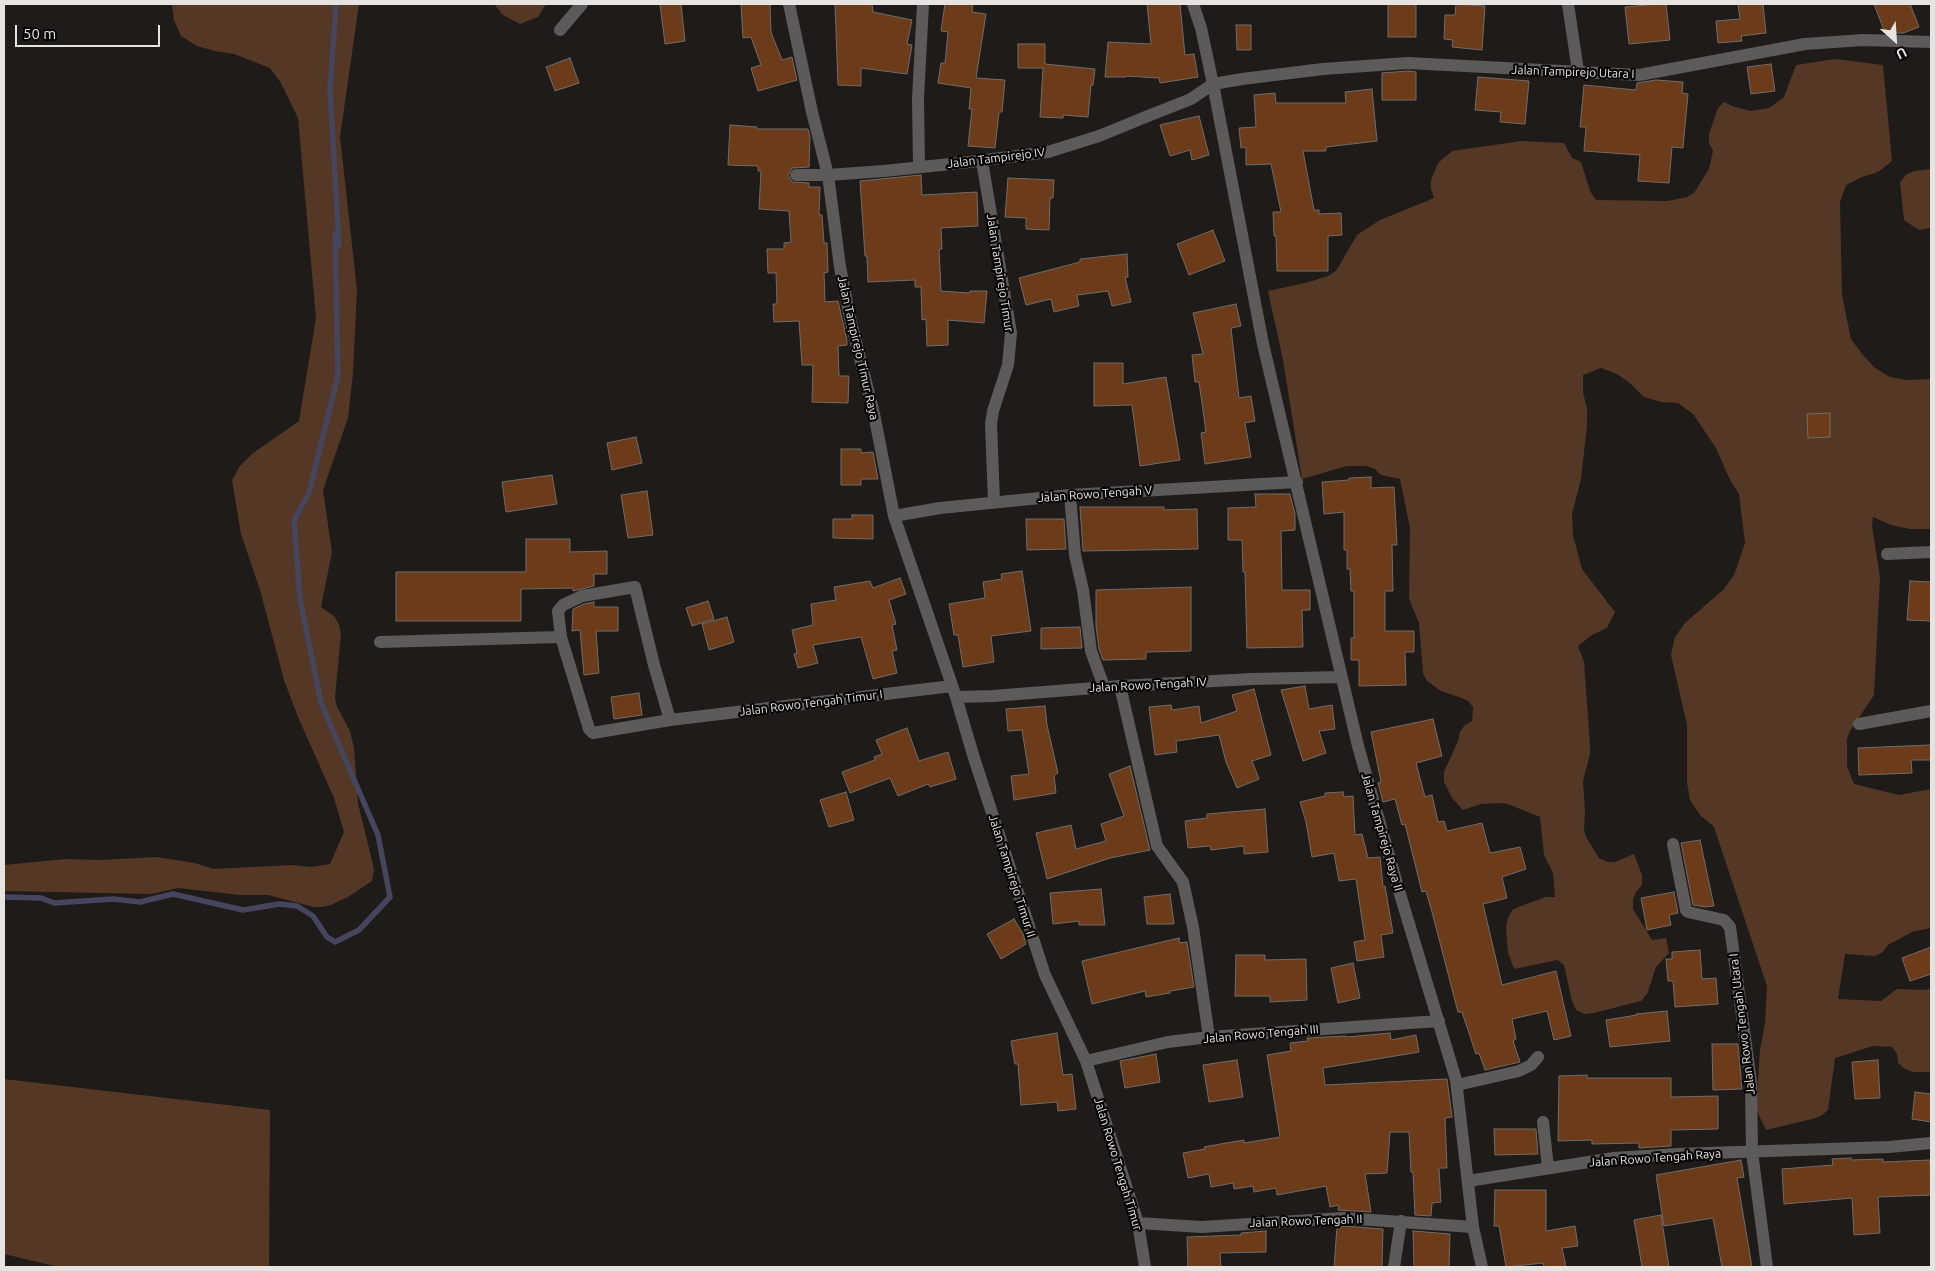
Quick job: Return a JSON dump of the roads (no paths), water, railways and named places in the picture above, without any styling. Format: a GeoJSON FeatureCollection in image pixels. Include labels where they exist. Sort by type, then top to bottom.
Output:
{"type":"FeatureCollection","features":[{"type":"Feature","properties":{"kind":"street"},"geometry":{"type":"LineString","coordinates":[[560,30],[582,4]]}},
{"type":"Feature","properties":{"kind":"street","name":"Jalan Tampirejo Timur Raya"},"geometry":{"type":"LineString","coordinates":[[789,4],[812,112],[828,175],[842,276],[874,414],[894,516],[954,691]]}},
{"type":"Feature","properties":{"kind":"street"},"geometry":{"type":"LineString","coordinates":[[919,166],[918,99],[923,4]]}},
{"type":"Feature","properties":{"kind":"street","name":"Jalan Tampirejo Raya II"},"geometry":{"type":"LineString","coordinates":[[1193,4],[1213,84],[1264,344],[1297,482],[1318,583],[1358,746],[1457,1085],[1468,1180]]}},
{"type":"Feature","properties":{"kind":"street"},"geometry":{"type":"LineString","coordinates":[[1568,4],[1578,71]]}},
{"type":"Feature","properties":{"kind":"street","name":"Jalan Tampirejo Utara I"},"geometry":{"type":"LineString","coordinates":[[1213,84],[1323,69],[1408,63],[1640,75],[1805,44],[1863,40],[1931,42]]}},
{"type":"Feature","properties":{"kind":"street","name":"Jalan Tampirejo IV"},"geometry":{"type":"LineString","coordinates":[[796,176],[828,175],[982,161],[1048,152],[1099,136],[1191,99],[1213,84]]}},
{"type":"Feature","properties":{"kind":"street","name":"Jalan Tampirejo Timur"},"geometry":{"type":"LineString","coordinates":[[982,161],[1011,332],[1011,351],[1008,365],[993,411],[991,424],[994,502]]}},
{"type":"Feature","properties":{"kind":"street","name":"Jalan Rowo Tengah V"},"geometry":{"type":"LineString","coordinates":[[894,516],[940,508],[1070,495],[1297,482]]}},
{"type":"Feature","properties":{"kind":"street"},"geometry":{"type":"LineString","coordinates":[[1070,495],[1075,555],[1083,590],[1091,651],[1104,687]]}},
{"type":"Feature","properties":{"kind":"street"},"geometry":{"type":"LineString","coordinates":[[1887,554],[1931,552]]}},
{"type":"Feature","properties":{"kind":"street","name":"Jalan Rowo Tengah Timur I"},"geometry":{"type":"LineString","coordinates":[[670,720],[635,587],[582,596],[562,605],[558,611],[561,637],[592,733],[670,720],[954,691]]}},
{"type":"Feature","properties":{"kind":"street"},"geometry":{"type":"LineString","coordinates":[[380,642],[561,637]]}},
{"type":"Feature","properties":{"kind":"street","name":"Jalan Rowo Tengah IV"},"geometry":{"type":"LineString","coordinates":[[954,691],[993,696],[1120,686],[1252,679],[1341,677]]}},
{"type":"Feature","properties":{"kind":"street"},"geometry":{"type":"LineString","coordinates":[[1120,686],[1157,846],[1183,882],[1193,927],[1208,1038]]}},
{"type":"Feature","properties":{"kind":"street","name":"Jalan Tampirejo Timur II"},"geometry":{"type":"LineString","coordinates":[[954,691],[1045,975],[1086,1061]]}},
{"type":"Feature","properties":{"kind":"street"},"geometry":{"type":"LineString","coordinates":[[1859,724],[1931,711]]}},
{"type":"Feature","properties":{"kind":"street","name":"Jalan Rowo Tengah Utara I"},"geometry":{"type":"LineString","coordinates":[[1673,844],[1686,910],[1724,920],[1730,927],[1751,1082],[1752,1152],[1767,1267]]}},
{"type":"Feature","properties":{"kind":"street","name":"Jalan Rowo Tengah III"},"geometry":{"type":"LineString","coordinates":[[1086,1061],[1168,1042],[1439,1021]]}},
{"type":"Feature","properties":{"kind":"street"},"geometry":{"type":"LineString","coordinates":[[1457,1085],[1519,1071],[1526,1068],[1538,1057]]}},
{"type":"Feature","properties":{"kind":"street","name":"Jalan Rowo Tengah Timur"},"geometry":{"type":"LineString","coordinates":[[1086,1061],[1138,1223],[1146,1267]]}},
{"type":"Feature","properties":{"kind":"street"},"geometry":{"type":"LineString","coordinates":[[1543,1122],[1548,1168]]}},
{"type":"Feature","properties":{"kind":"street","name":"Jalan Rowo Tengah Raya"},"geometry":{"type":"LineString","coordinates":[[1468,1180],[1614,1158],[1889,1147],[1931,1143]]}},
{"type":"Feature","properties":{"kind":"street"},"geometry":{"type":"LineString","coordinates":[[1468,1180],[1473,1228],[1482,1267]]}},
{"type":"Feature","properties":{"kind":"street","name":"Jalan Rowo Tengah II"},"geometry":{"type":"LineString","coordinates":[[1138,1223],[1202,1226],[1343,1218],[1473,1228]]}},
{"type":"Feature","properties":{"kind":"street"},"geometry":{"type":"LineString","coordinates":[[1394,1267],[1401,1221]]}},
{"type":"Feature","properties":{"kind":"waterway"},"geometry":{"type":"LineString","coordinates":[[4,897],[41,898],[54,903],[113,899],[140,902],[173,894],[243,910],[279,904],[297,906],[313,916],[327,937],[335,942],[359,930],[390,897],[378,835],[321,703],[300,599],[294,520],[309,493],[338,375],[335,234],[339,246],[330,90],[336,4]]}}]}
